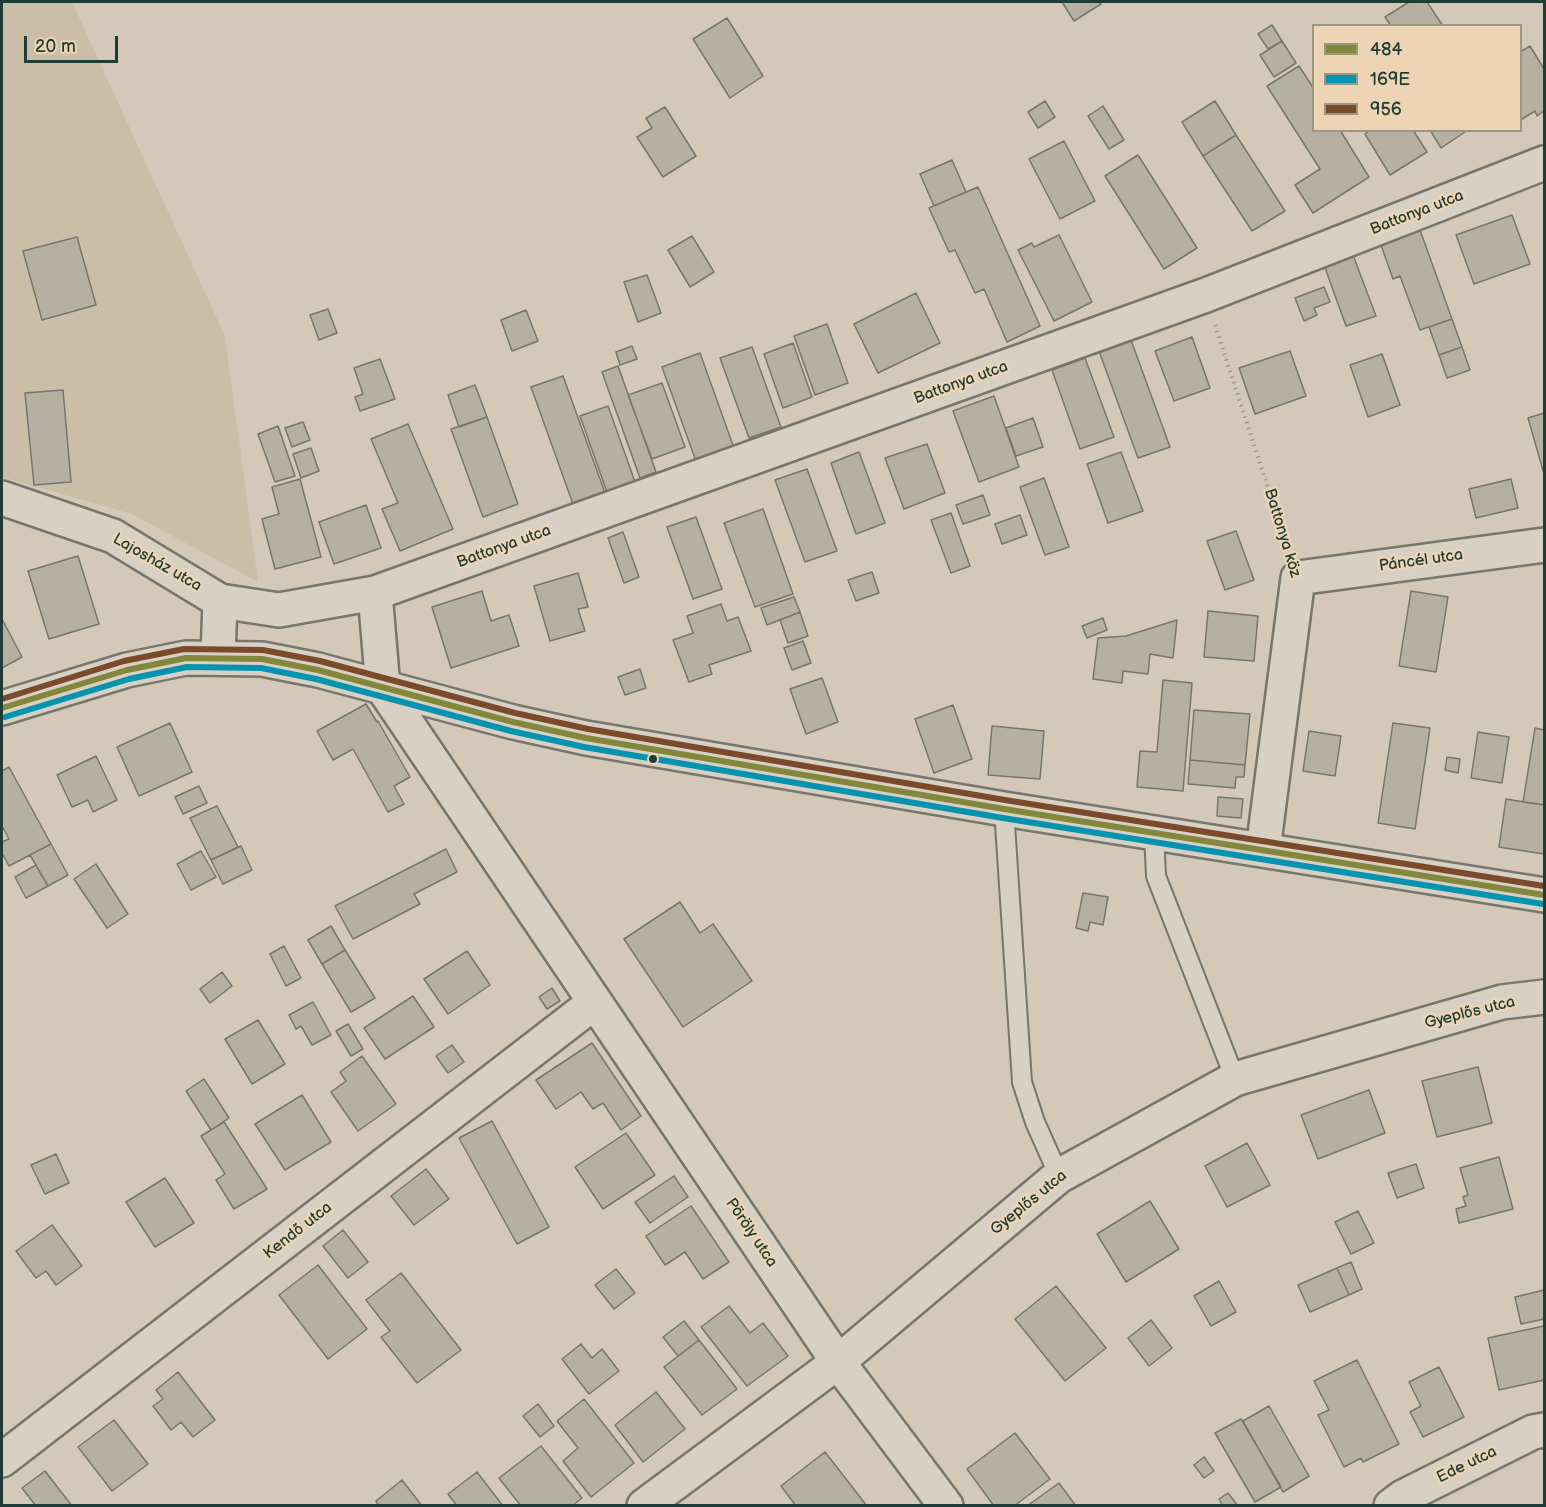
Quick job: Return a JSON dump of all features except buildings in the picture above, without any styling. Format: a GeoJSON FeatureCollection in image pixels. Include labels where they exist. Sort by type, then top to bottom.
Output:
{"type":"FeatureCollection","features":[{"type":"Feature","properties":{"kind":"street","name":"Battonya utca"},"geometry":{"type":"LineString","coordinates":[[279,610],[375,593],[1206,295],[1545,163]]}},
{"type":"Feature","properties":{"kind":"street","name":"Lajosház utca"},"geometry":{"type":"LineString","coordinates":[[2,498],[113,536],[220,601],[279,610]]}},
{"type":"Feature","properties":{"kind":"street","name":"Páncél utca"},"geometry":{"type":"LineString","coordinates":[[1298,578],[1545,545]]}},
{"type":"Feature","properties":{"kind":"street","name":"Battonya köz"},"geometry":{"type":"LineString","coordinates":[[1263,850],[1298,578]]}},
{"type":"Feature","properties":{"kind":"street"},"geometry":{"type":"LineString","coordinates":[[375,593],[383,688]]}},
{"type":"Feature","properties":{"kind":"street"},"geometry":{"type":"LineString","coordinates":[[218,657],[220,601]]}},
{"type":"Feature","properties":{"kind":"street"},"geometry":{"type":"LineString","coordinates":[[2,708],[127,670],[186,658],[262,659],[318,670],[513,722],[586,738],[1004,809],[1545,895]]}},
{"type":"Feature","properties":{"kind":"street","name":"Pöröly utca"},"geometry":{"type":"LineString","coordinates":[[383,688],[838,1362],[946,1506]]}},
{"type":"Feature","properties":{"kind":"street","name":"Gyeplős utca"},"geometry":{"type":"LineString","coordinates":[[644,1506],[838,1362],[1059,1176],[1235,1079],[1502,1002],[1545,997]]}},
{"type":"Feature","properties":{"kind":"street","name":"Kendő utca"},"geometry":{"type":"LineString","coordinates":[[2,1460],[595,1002]]}},
{"type":"Feature","properties":{"kind":"street","name":"Ede utca"},"geometry":{"type":"LineString","coordinates":[[1391,1506],[1403,1497],[1533,1432],[1545,1430]]}},
{"type":"Feature","properties":{"kind":"lane"},"geometry":{"type":"LineString","coordinates":[[1004,809],[1022,1082],[1035,1122],[1059,1176]]}},
{"type":"Feature","properties":{"kind":"lane"},"geometry":{"type":"LineString","coordinates":[[1154,833],[1156,876],[1235,1079]]}},
{"type":"Feature","properties":{"kind":"path","name":"Battonya köz"},"geometry":{"type":"LineString","coordinates":[[1206,295],[1298,578]]}},
{"type":"Feature","properties":{"kind":"shaded area"},"geometry":{"type":"Polygon","coordinates":[[[2,2],[72,2],[225,336],[258,582],[132,514],[2,477],[2,2]]]}},
{"type":"Feature","properties":{"kind":"transit line","name":"956"},"geometry":{"type":"LineString","coordinates":[[2,699],[124,661],[184,649],[263,650],[320,661],[515,713],[588,729],[1005,800],[1544,886]]}},
{"type":"Feature","properties":{"kind":"transit line","name":"484"},"geometry":{"type":"LineString","coordinates":[[2,708],[127,670],[186,658],[262,659],[318,670],[513,722],[586,738],[1004,809],[1544,895]]}},
{"type":"Feature","properties":{"kind":"transit line","name":"169E"},"geometry":{"type":"LineString","coordinates":[[5,717],[129,679],[187,667],[261,668],[316,679],[511,731],[584,747],[1003,818],[1543,904]]}}]}
